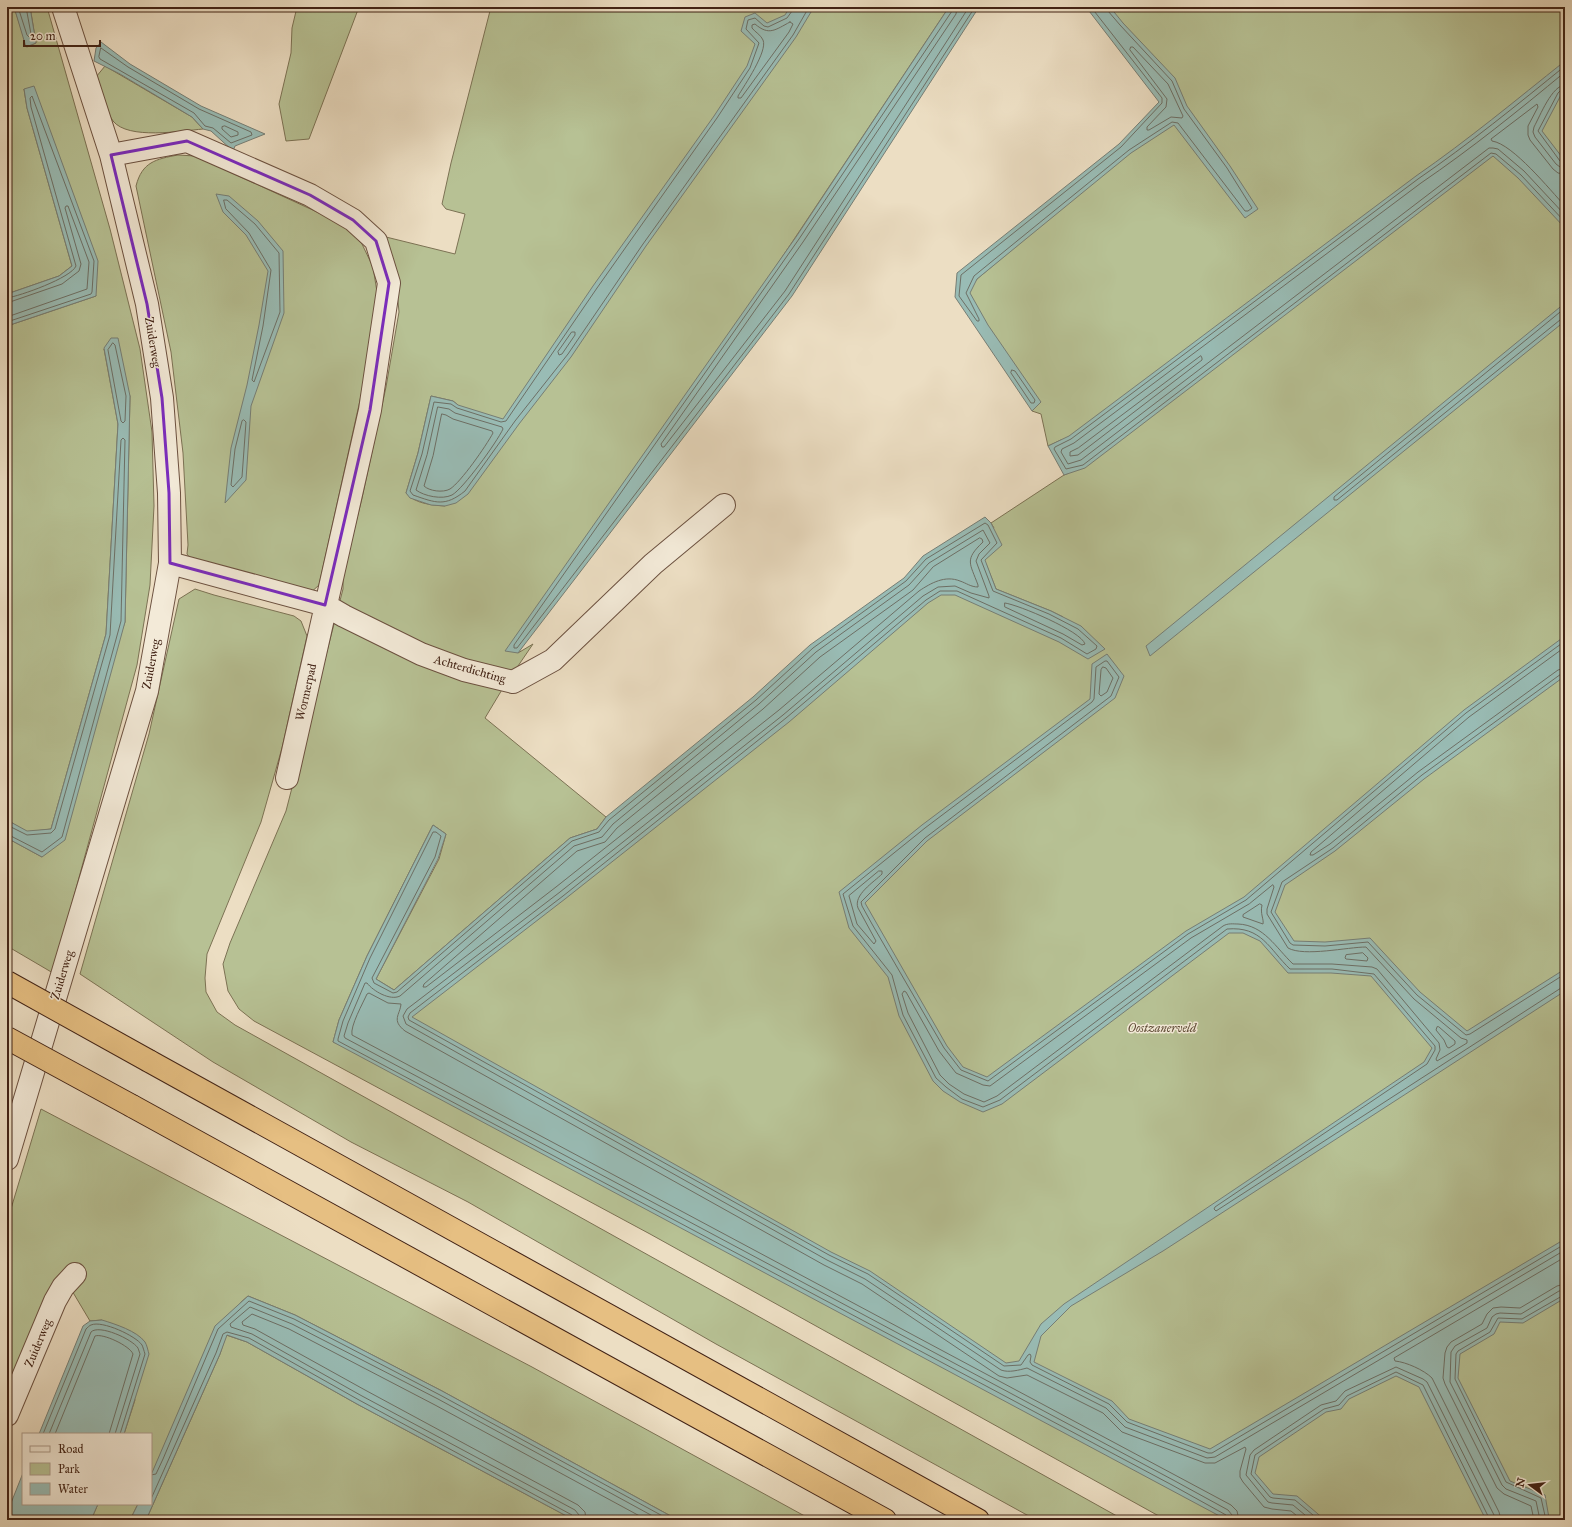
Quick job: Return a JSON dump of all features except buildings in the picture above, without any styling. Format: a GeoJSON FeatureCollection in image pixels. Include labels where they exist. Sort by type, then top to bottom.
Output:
{"type":"FeatureCollection","features":[{"type":"Feature","properties":{"kind":"highway"},"geometry":{"type":"LineString","coordinates":[[7,982],[978,1520]]}},
{"type":"Feature","properties":{"kind":"highway"},"geometry":{"type":"LineString","coordinates":[[7,1038],[884,1520]]}},
{"type":"Feature","properties":{"kind":"street","name":"Zuiderweg"},"geometry":{"type":"LineString","coordinates":[[7,1159],[147,691],[170,563],[169,493],[162,398],[147,304],[111,155],[63,7]]}},
{"type":"Feature","properties":{"kind":"street"},"geometry":{"type":"LineString","coordinates":[[111,155],[186,141],[310,195],[353,220],[376,241],[389,283],[370,410],[325,606]]}},
{"type":"Feature","properties":{"kind":"street","name":"Achterdichting"},"geometry":{"type":"LineString","coordinates":[[170,563],[325,606],[421,654],[464,670],[513,682],[553,660],[653,564],[724,505]]}},
{"type":"Feature","properties":{"kind":"street","name":"Wormerpad"},"geometry":{"type":"LineString","coordinates":[[287,778],[325,606]]}},
{"type":"Feature","properties":{"kind":"street","name":"Zuiderweg"},"geometry":{"type":"LineString","coordinates":[[7,1415],[55,1301],[63,1287],[75,1274]]}},
{"type":"Feature","properties":{"kind":"highlighted area"},"geometry":{"type":"Polygon","coordinates":[[[187,141],[310,195],[353,220],[376,241],[389,283],[370,410],[325,605],[170,563],[169,493],[162,398],[147,304],[111,155],[187,141]]]}},
{"type":"Feature","properties":{"kind":"green space"},"geometry":{"type":"Polygon","coordinates":[[[7,7],[14,7],[27,47],[36,43],[30,7],[47,7],[110,229],[140,349],[152,432],[154,506],[150,585],[137,665],[53,973],[7,946],[7,838],[42,857],[125,622],[130,396],[104,349],[118,424],[106,634],[51,829],[27,832],[7,820],[7,326],[96,296],[24,89],[27,108],[72,266],[59,276],[7,294],[7,7]]]}},
{"type":"Feature","properties":{"kind":"green space"},"geometry":{"type":"Polygon","coordinates":[[[297,7],[359,7],[309,139],[286,141],[279,104],[291,53],[292,28],[297,7]]]}},
{"type":"Feature","properties":{"kind":"green space","name":"Oostzanerveld"},"geometry":{"type":"Polygon","coordinates":[[[491,7],[949,7],[518,653],[533,644],[503,688],[485,718],[606,817],[597,829],[570,838],[394,990],[376,979],[439,859],[446,834],[433,825],[367,956],[339,1020],[333,1042],[394,1067],[398,992],[994,528],[991,523],[1069,473],[1061,440],[1048,446],[1041,414],[1032,411],[1035,407],[964,296],[977,279],[1173,114],[1095,7],[1565,7],[1565,1520],[1166,1520],[650,1234],[254,1021],[239,1009],[228,991],[223,964],[230,943],[286,811],[343,589],[343,575],[362,498],[386,387],[399,312],[395,269],[386,237],[455,254],[465,214],[446,209],[442,204],[491,7]],[[431,396],[418,453],[406,493],[414,500],[419,502],[445,506],[458,405],[453,401],[431,396]],[[986,564],[984,587],[1063,617],[996,589],[986,564]]]}},
{"type":"Feature","properties":{"kind":"green space"},"geometry":{"type":"Polygon","coordinates":[[[105,66],[192,117],[203,129],[155,133],[130,131],[120,127],[110,117],[96,77],[105,66]]]}},
{"type":"Feature","properties":{"kind":"green space"},"geometry":{"type":"Polygon","coordinates":[[[178,155],[195,156],[341,223],[362,244],[373,267],[377,292],[378,319],[319,585],[308,595],[194,564],[187,554],[188,545],[183,453],[171,352],[136,186],[142,172],[151,163],[163,158],[178,155]]]}},
{"type":"Feature","properties":{"kind":"green space"},"geometry":{"type":"Polygon","coordinates":[[[195,589],[294,616],[301,621],[307,636],[282,748],[261,822],[207,954],[205,978],[206,992],[217,1012],[235,1025],[1124,1520],[1036,1520],[716,1344],[468,1202],[351,1142],[213,1062],[80,974],[149,734],[179,599],[195,589]]]}},
{"type":"Feature","properties":{"kind":"green space"},"geometry":{"type":"Polygon","coordinates":[[[41,1109],[532,1367],[812,1520],[678,1520],[442,1391],[295,1315],[248,1296],[241,1302],[152,1473],[152,1433],[124,1433],[135,1400],[102,1320],[90,1321],[62,1274],[7,1409],[7,1222],[41,1109]]]}},
{"type":"Feature","properties":{"kind":"green space"},"geometry":{"type":"Polygon","coordinates":[[[226,1335],[247,1342],[357,1404],[574,1520],[146,1520],[220,1354],[226,1335]]]}},
{"type":"Feature","properties":{"kind":"green space"},"geometry":{"type":"Polygon","coordinates":[[[98,1505],[138,1505],[130,1520],[91,1520],[98,1505]]]}},
{"type":"Feature","properties":{"kind":"water"},"geometry":{"type":"Polygon","coordinates":[[[14,7],[30,7],[36,43],[26,47],[14,7]]]}},
{"type":"Feature","properties":{"kind":"water"},"geometry":{"type":"Polygon","coordinates":[[[790,7],[814,7],[796,37],[646,246],[571,357],[519,424],[468,494],[456,503],[445,506],[431,505],[410,498],[406,493],[418,453],[431,396],[453,401],[458,405],[503,419],[593,286],[714,116],[747,66],[755,44],[741,31],[745,17],[755,13],[767,23],[785,15],[790,7]]]}},
{"type":"Feature","properties":{"kind":"water"},"geometry":{"type":"Polygon","coordinates":[[[949,7],[979,7],[792,296],[518,653],[505,651],[796,237],[949,7]]]}},
{"type":"Feature","properties":{"kind":"water"},"geometry":{"type":"Polygon","coordinates":[[[1086,7],[1110,7],[1123,23],[1175,78],[1187,106],[1230,166],[1258,209],[1245,218],[1174,125],[1131,153],[977,279],[970,293],[988,325],[1041,402],[1032,411],[955,297],[957,273],[1119,144],[1159,102],[1086,7]]]}},
{"type":"Feature","properties":{"kind":"water"},"geometry":{"type":"Polygon","coordinates":[[[101,42],[130,64],[201,106],[265,134],[235,146],[233,151],[211,131],[203,129],[192,117],[120,74],[94,61],[96,48],[101,42]]]}},
{"type":"Feature","properties":{"kind":"water"},"geometry":{"type":"Polygon","coordinates":[[[1565,61],[1565,92],[1561,95],[1542,131],[1565,161],[1565,228],[1518,178],[1493,156],[1085,468],[1064,475],[1048,446],[1069,436],[1492,120],[1565,61]]]}},
{"type":"Feature","properties":{"kind":"water"},"geometry":{"type":"Polygon","coordinates":[[[34,86],[98,261],[96,296],[7,326],[7,294],[59,276],[72,266],[27,108],[24,89],[34,86]]]}},
{"type":"Feature","properties":{"kind":"water"},"geometry":{"type":"Polygon","coordinates":[[[216,194],[229,196],[258,221],[283,251],[284,313],[251,406],[246,480],[225,503],[231,448],[247,385],[268,271],[246,235],[223,212],[216,194]]]}},
{"type":"Feature","properties":{"kind":"water"},"geometry":{"type":"Polygon","coordinates":[[[1565,303],[1565,321],[1150,656],[1146,646],[1565,303]]]}},
{"type":"Feature","properties":{"kind":"water"},"geometry":{"type":"Polygon","coordinates":[[[111,338],[118,338],[130,396],[125,622],[65,840],[42,857],[7,838],[7,820],[27,831],[51,829],[106,634],[118,424],[104,348],[111,338]]]}},
{"type":"Feature","properties":{"kind":"water"},"geometry":{"type":"Polygon","coordinates":[[[985,517],[991,523],[1002,545],[985,560],[996,589],[1051,611],[1081,626],[1105,649],[1088,659],[1059,642],[955,595],[941,595],[928,603],[789,722],[565,899],[412,1017],[831,1252],[870,1271],[1006,1363],[1019,1361],[1041,1324],[1064,1304],[1424,1062],[1432,1048],[1371,976],[1331,973],[1288,973],[1260,941],[1243,933],[1229,933],[1002,1104],[983,1112],[960,1102],[943,1091],[933,1081],[899,1016],[888,977],[849,928],[839,892],[922,825],[1090,699],[1092,664],[1107,654],[1124,676],[1115,698],[927,841],[865,903],[947,1046],[963,1067],[987,1077],[1186,931],[1244,897],[1464,710],[1565,636],[1565,676],[1424,779],[1335,851],[1285,885],[1275,912],[1294,941],[1325,942],[1370,938],[1420,992],[1467,1031],[1565,969],[1565,991],[1163,1251],[1071,1306],[1041,1336],[1034,1362],[1112,1401],[1129,1419],[1210,1449],[1565,1239],[1565,1298],[1523,1323],[1500,1322],[1494,1334],[1460,1354],[1458,1378],[1510,1481],[1545,1495],[1549,1518],[1552,1520],[1486,1520],[1419,1387],[1396,1376],[1349,1399],[1341,1409],[1326,1412],[1259,1457],[1255,1473],[1273,1494],[1297,1496],[1325,1520],[1227,1520],[333,1042],[339,1020],[367,956],[433,825],[446,834],[438,859],[376,979],[394,990],[570,838],[597,829],[606,817],[753,697],[810,645],[904,578],[923,556],[985,517]]]}},
{"type":"Feature","properties":{"kind":"water"},"geometry":{"type":"Polygon","coordinates":[[[248,1296],[295,1315],[442,1391],[678,1520],[574,1520],[357,1404],[247,1342],[227,1335],[220,1354],[146,1520],[130,1520],[138,1505],[152,1505],[152,1473],[215,1326],[248,1296]]]}},
{"type":"Feature","properties":{"kind":"water"},"geometry":{"type":"Polygon","coordinates":[[[102,1320],[125,1328],[137,1334],[147,1346],[149,1354],[124,1433],[39,1433],[83,1326],[90,1321],[102,1320]]]}},
{"type":"Feature","properties":{"kind":"water"},"geometry":{"type":"Polygon","coordinates":[[[22,1476],[22,1505],[98,1505],[91,1520],[7,1520],[7,1513],[22,1476]]]}}]}
